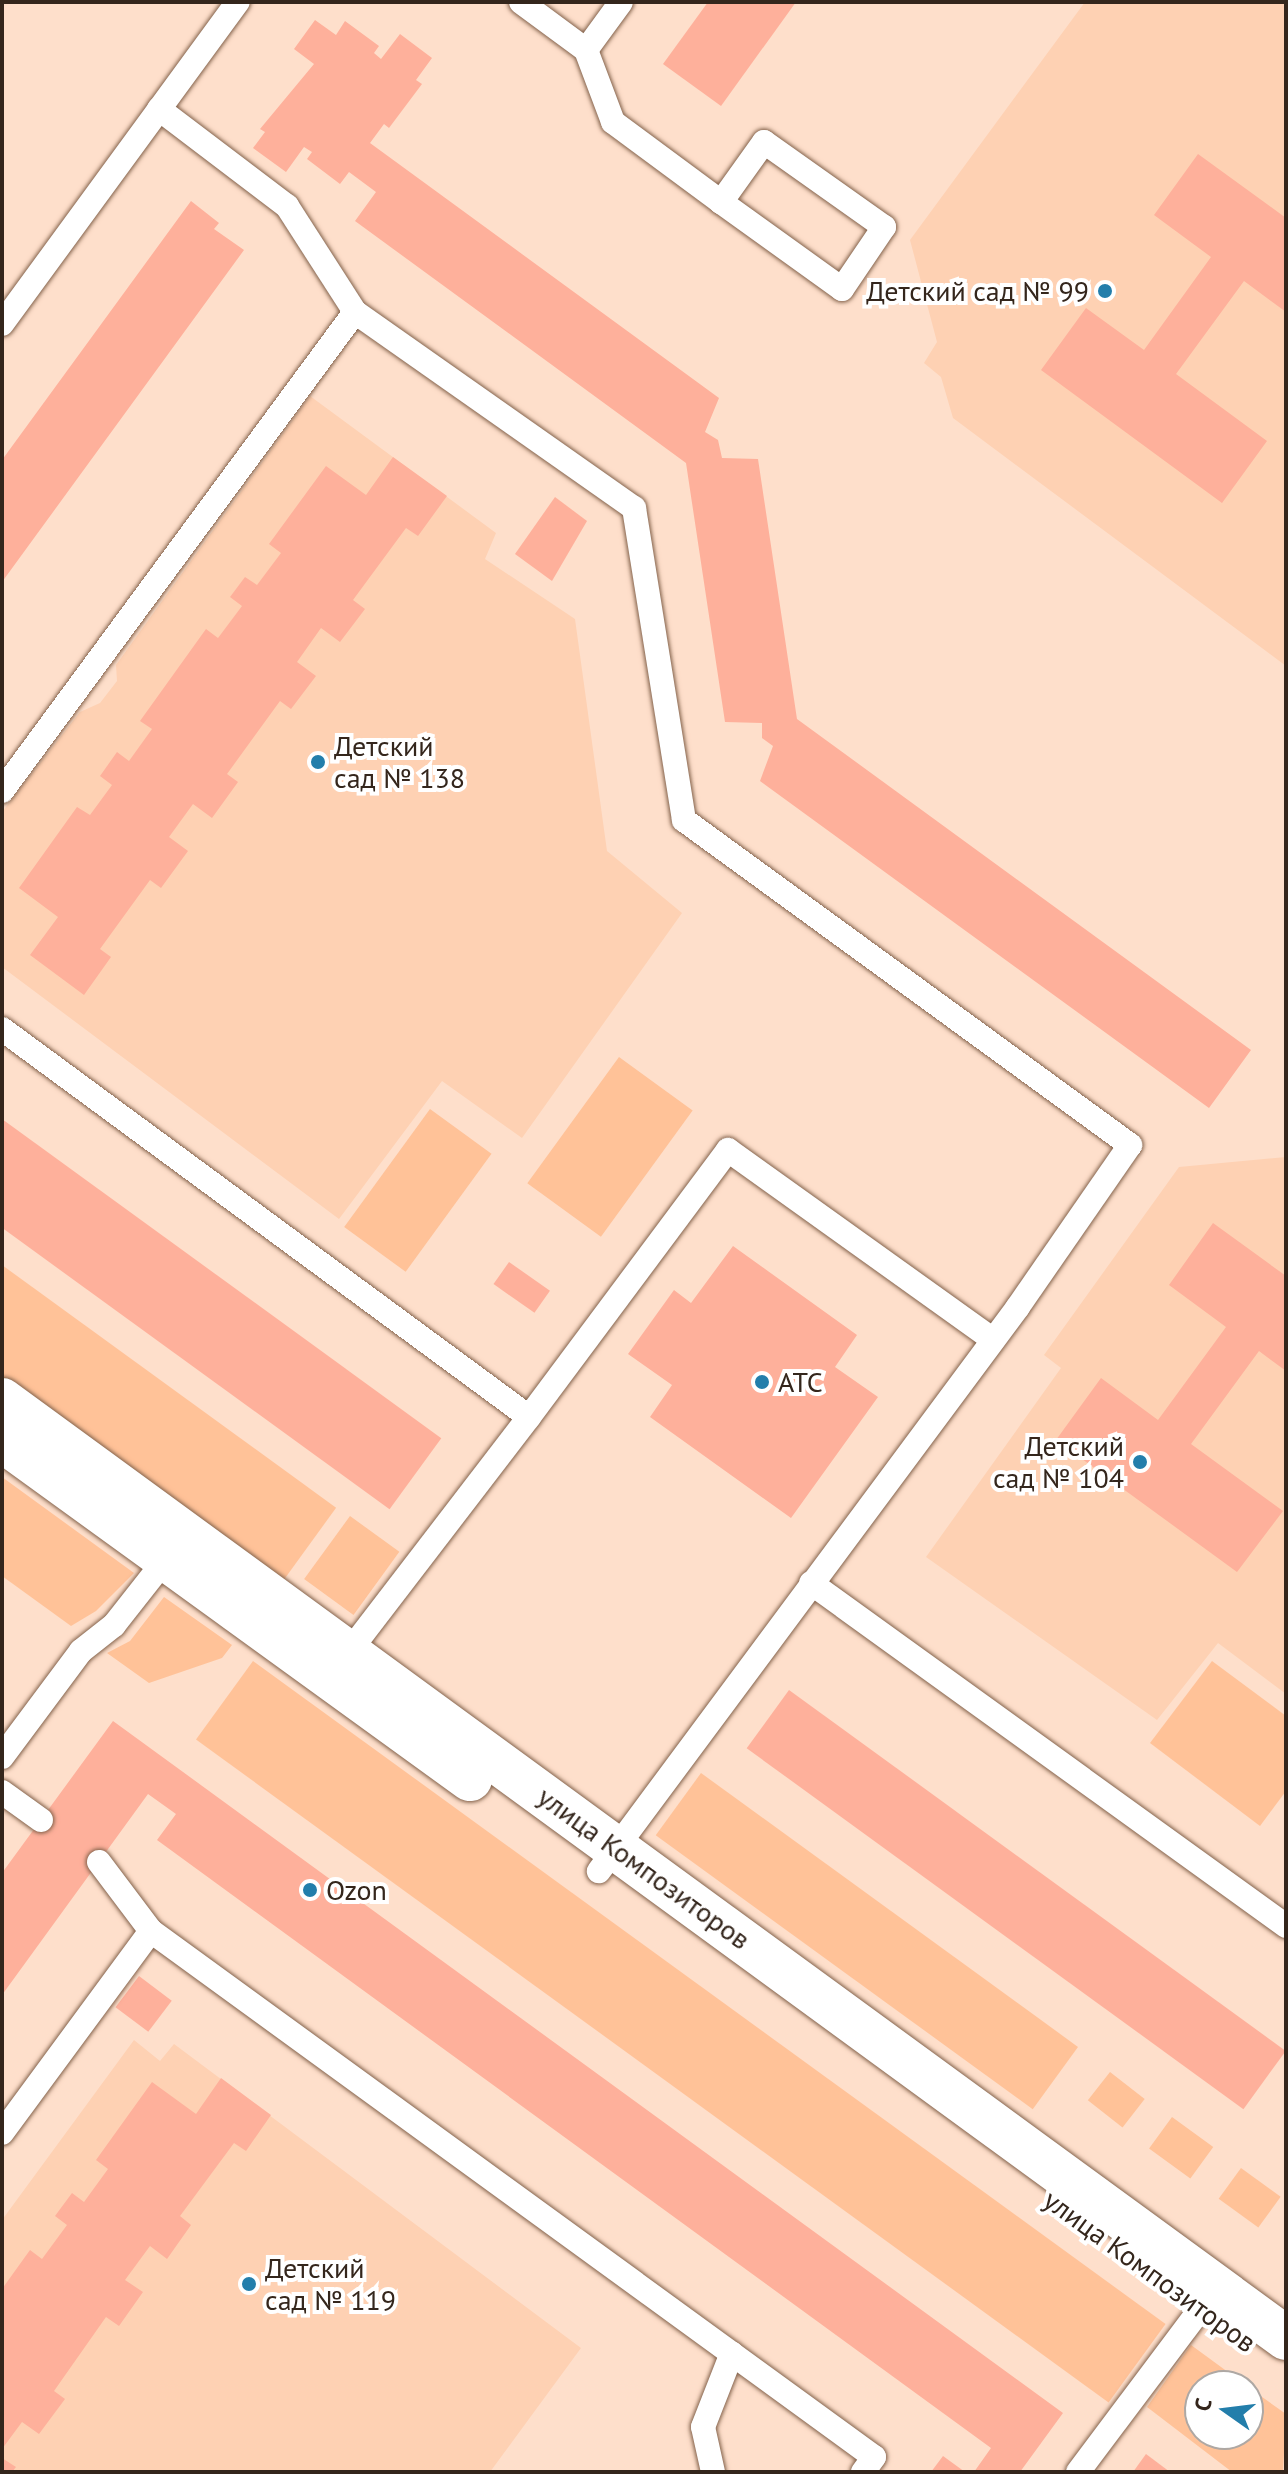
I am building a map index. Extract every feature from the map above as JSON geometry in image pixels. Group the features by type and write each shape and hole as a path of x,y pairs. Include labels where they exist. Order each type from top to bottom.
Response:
{"street":[{"name":"улица Композиторов","path":"2,1400 176,1547 608,1859 1286,2338"},
{"name":"улица Композиторов","path":"2,1440 176,1547"},
{"name":"улица Композиторов","path":"608,1859 1286,2370"}],"lane":[{"path":"521,2 586,50 613,122 721,202 842,289 884,227 764,142 721,202"},
{"path":"586,50 621,2"},
{"path":"2,324 232,4"},
{"path":"159,109 287,206 355,312 634,508 684,820 1130,1145 993,1340 608,1859"},
{"path":"2,791 355,312"},
{"path":"2,1029 529,1417"},
{"path":"340,1666 728,1150 993,1340"},
{"path":"2,1757 81,1651 114,1625 176,1547"},
{"path":"811,1583 1286,1926"},
{"path":"2,1792 41,1820"},
{"path":"99,1862 151,1931 874,2457 863,2472"},
{"path":"2,2133 151,1931"},
{"path":"1078,2472 1201,2308"},
{"path":"713,2472 703,2427 732,2353"}],"shaded area":[{"name":"Детский сад № 99","path":"1085,2 1286,2 1286,666 953,418 941,377 924,363 937,342 910,240"},
{"name":"Детский сад № 138","path":"310,396 496,533 485,559 575,619 607,851 682,913 522,1138 442,1081 339,1219 2,967 2,812 80,712 100,703 117,681 116,665"},
{"path":"619,1057 693,1110 601,1237 527,1183"},
{"path":"430,1109 491,1154 406,1272 344,1227"},
{"name":"Детский сад № 104","path":"1286,1157 1286,1694 1218,1643 1157,1720 926,1557 1061,1368 1044,1355 1179,1167"},
{"path":"2,1265 336,1508 283,1581 2,1377"},
{"path":"2,1477 134,1573 96,1611 71,1626 2,1576"},
{"path":"350,1516 399,1552 354,1615 304,1579"},
{"path":"164,1597 232,1645 222,1658 149,1683 107,1653 130,1641"},
{"path":"253,1661 1166,2324 1109,2402 196,1739"},
{"path":"1212,1661 1286,1716 1286,1791 1260,1826 1150,1743"},
{"path":"701,1773 1078,2047 1033,2109 656,1835"},
{"name":"Детский сад № 119","path":"134,2040 160,2061 174,2044 581,2348 490,2472 2,2472 2,2220"},
{"path":"1110,2072 1145,2099 1123,2127 1088,2100"},
{"path":"1172,2117 1213,2147 1190,2179 1149,2149"},
{"path":"1241,2168 1281,2197 1258,2228 1219,2199"},
{"path":"1191,2345 1225,2370 1184,2370 1184,2435 1147,2407"},
{"path":"1264,2398 1286,2414 1283,2472 1232,2472 1203,2450 1264,2450"}],"building":[{"path":"708,2 796,2 721,106 663,64"},
{"path":"315,20 336,35 345,21 379,46 374,53 381,59 400,34 432,58 416,80 422,84 389,128 384,124 370,143 719,398 705,432 718,440 722,458 758,459 797,719 1251,1050 1209,1108 760,781 773,746 762,738 762,723 725,722 686,463 355,221 376,192 349,172 340,184 307,159 312,152 304,147 286,172 253,148 265,132 260,129 314,64 294,49"},
{"path":"1198,154 1286,218 1286,312 1244,281 1176,374 1267,441 1222,503 1041,370 1086,308 1144,350 1211,257 1154,215"},
{"path":"191,201 219,223 214,229 244,250 2,582 2,460"},
{"path":"393,457 447,496 418,536 406,528 353,600 365,609 340,642 321,628 297,662 316,676 291,709 280,701 227,774 238,782 212,818 193,804 169,837 188,851 161,888 150,880 100,949 111,957 84,995 30,955 58,917 19,888 77,807 90,815 112,785 100,776 117,752 129,761 152,729 140,721 206,629 218,638 242,606 230,597 245,577 257,585 281,553 269,544 326,466 366,495"},
{"path":"555,497 587,521 552,581 515,554"},
{"path":"2,1119 441,1438 390,1509 2,1228"},
{"path":"1213,1223 1286,1276 1286,1371 1259,1351 1191,1444 1283,1511 1237,1572 1056,1440 1101,1378 1158,1420 1226,1327 1169,1285"},
{"name":"АТС","path":"733,1246 857,1335 835,1367 878,1397 791,1518 650,1417 672,1385 628,1354 674,1290 691,1303"},
{"path":"509,1262 550,1291 534,1313 494,1284"},
{"path":"789,1690 1286,2051 1243,2109 747,1748"},
{"path":"113,1721 1063,2413 1020,2472 974,2472 991,2448 157,1840 176,1814 148,1794 2,1995 2,1873"},
{"path":"139,1976 172,2001 148,2032 116,2007"},
{"path":"221,2078 271,2115 246,2151 234,2143 180,2216 191,2225 167,2259 150,2246 125,2280 143,2292 119,2326 106,2317 54,2391 65,2399 39,2434 22,2422 2,2449 2,2289 30,2250 42,2259 67,2225 55,2216 72,2193 84,2202 108,2169 96,2160 152,2082 196,2114"},
{"path":"1146,2454 1170,2472 1133,2472"},
{"path":"943,2456 965,2472 931,2472"},
{"path":"2,2458 16,2467 12,2472 2,2472"}],"place":[{"name":"Детский сад № 99","path":"1105,291"},
{"name":"Детский сад № 138","path":"318,762"},
{"name":"АТС","path":"762,1382"},
{"name":"Детский сад № 104","path":"1140,1462"},
{"name":"Ozon","path":"310,1890"},
{"name":"Детский сад № 119","path":"249,2284"}]}
